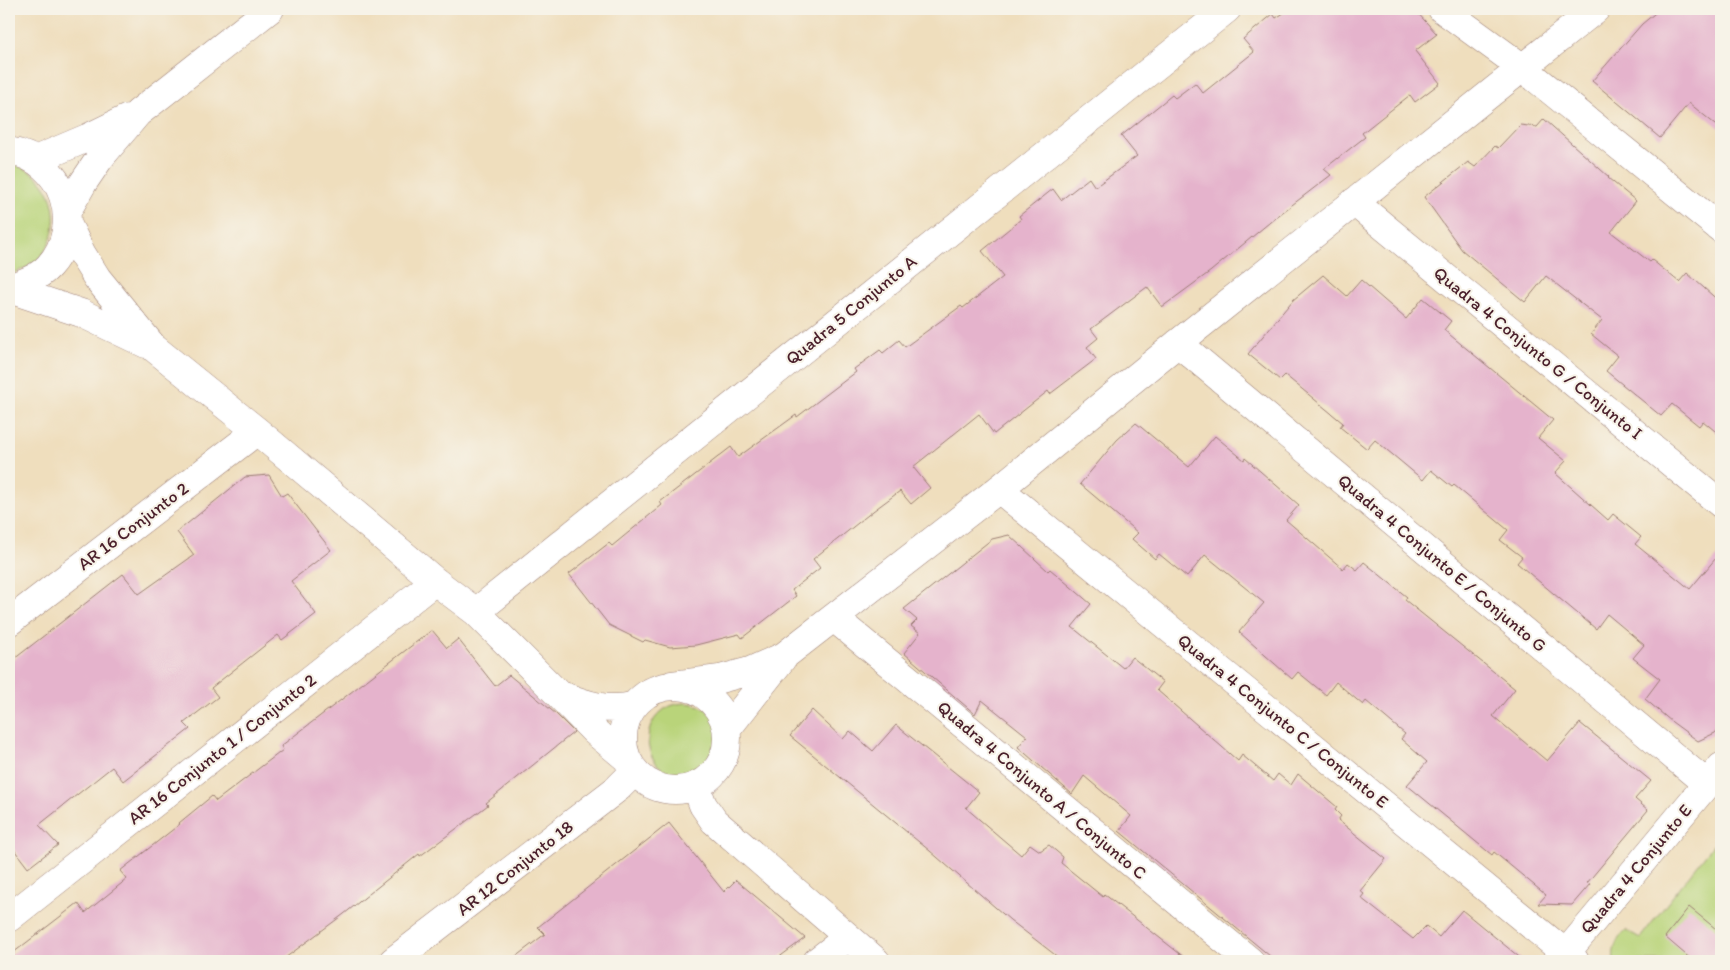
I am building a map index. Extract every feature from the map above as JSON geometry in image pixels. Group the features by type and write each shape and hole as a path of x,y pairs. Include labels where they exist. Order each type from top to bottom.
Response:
{"street":[{"path":"9,289 29,281 48,267 62,247 67,217 83,183 100,158 138,113 270,9"},
{"name":"Quadra 5 Conjunto A","path":"476,612 1227,9"},
{"path":"1442,9 1523,68 1721,229"},
{"path":"630,764 622,739 625,722 633,706 646,694 658,688 720,679 750,671 784,656 999,489 1178,343 1596,9"},
{"path":"35,160 87,138 138,113"},
{"path":"9,151 35,160 47,170 56,182 64,196 67,217 82,254 98,278 154,348 257,431 435,581 476,612 647,783 663,789 680,790 696,786 711,776 721,763 727,747 727,729 722,713 712,700 700,691 672,685"},
{"name":"Quadra 4 Conjunto G / Conjunto I","path":"1354,202 1721,504"},
{"path":"9,289 81,313 154,348"},
{"name":"Quadra 4 Conjunto E / Conjunto G","path":"1178,343 1714,776"},
{"name":"AR 16 Conjunto 2","path":"9,622 257,431"},
{"name":"Quadra 4 Conjunto C / Conjunto E","path":"999,489 1571,957"},
{"name":"AR 16 Conjunto 1 / Conjunto 2","path":"9,918 435,581"},
{"name":"Quadra 4 Conjunto A / Conjunto C","path":"834,618 1250,961"},
{"path":"727,729 784,656"},
{"path":"560,695 607,709 621,709 633,706"},
{"name":"AR 12 Conjunto 18","path":"393,961 618,788 630,764"},
{"name":"Quadra 4 Conjunto E","path":"1571,957 1714,776"},
{"path":"696,786 703,805 714,821 847,938 876,961"},
{"path":"817,961 847,938"}],"green space":[{"path":"9,163 25,169 38,178 46,189 52,201 54,226 51,239 37,261 9,275"},
{"path":"685,703 699,706 711,714 719,726 722,740 719,754 711,766 699,774 685,777 671,774 659,766 651,754 648,740 651,726 659,714 671,706"},
{"path":"1721,835 1721,961 1614,961 1615,947 1623,933 1626,930 1640,938"}],"building":[{"path":"1290,9 1414,9 1437,34 1415,51 1440,83 1415,102 1410,95 1362,133 1365,137 1324,169 1331,175 1211,271 1162,307 1147,287 1091,329 1098,338 1087,347 1096,359 1050,394 1048,391 994,434 979,414 913,467 930,488 911,504 900,491 873,511 813,559 820,568 792,590 796,596 742,638 739,634 696,645 670,647 645,640 643,642 609,625 569,574 609,543 612,546 662,505 660,502 731,447 738,457 796,415 797,417 856,372 854,369 880,350 883,353 899,340 905,347 961,306 963,308 1003,277 982,251 1021,219 1019,216 1053,189 1061,200 1089,178 1095,187 1137,156 1121,136 1172,95 1175,98 1195,83 1203,93 1254,52 1243,39 1273,14 1276,18"},
{"path":"1660,9 1721,9 1721,129 1689,103 1660,138 1592,81 1642,24"},
{"path":"1544,119 1636,201 1611,232 1650,262 1652,260 1679,282 1687,273 1721,303 1721,436 1703,421 1699,426 1672,404 1661,416 1606,371 1618,356 1591,334 1602,320 1546,276 1525,302 1462,250 1424,197 1468,162 1475,167 1495,146 1498,148 1520,125 1537,127"},
{"path":"1323,275 1347,296 1361,280 1406,319 1423,298 1451,321 1444,330 1553,420 1538,438 1566,461 1555,473 1608,520 1613,514 1641,537 1635,544 1690,589 1721,552 1721,726 1715,733 1698,741 1645,699 1660,679 1633,658 1644,645 1607,614 1596,629 1517,563 1522,557 1500,540 1508,530 1454,485 1452,487 1431,470 1423,480 1375,440 1367,449 1340,427 1343,423 1285,375 1280,380 1248,354 1293,300"},
{"path":"1136,423 1189,467 1215,436 1244,460 1245,458 1299,505 1286,520 1343,569 1348,563 1357,570 1364,562 1407,597 1405,600 1515,689 1493,716 1547,761 1580,723 1651,781 1635,799 1648,810 1587,883 1590,884 1572,905 1538,904 1546,895 1494,852 1492,855 1407,785 1427,762 1401,739 1405,734 1366,701 1363,705 1336,682 1326,695 1298,672 1292,679 1239,632 1264,603 1205,555 1187,577 1159,554 1155,559 1132,539 1138,533 1080,484 1117,440"},
{"path":"269,475 282,496 287,493 331,550 291,581 316,614 282,640 278,635 211,688 218,697 184,723 190,729 123,781 112,767 39,825 58,845 28,868 9,843 9,663 123,574 139,594 194,555 177,532 245,477"},
{"path":"1009,535 1048,571 1050,569 1091,604 1072,627 1123,668 1132,657 1163,682 1157,690 1238,761 1242,755 1273,781 1278,774 1291,785 1298,774 1337,807 1335,810 1341,816 1338,820 1386,859 1360,891 1364,894 1361,898 1413,939 1426,926 1439,937 1462,910 1524,961 1276,961 1119,831 1131,816 1084,776 1072,794 1018,747 1027,736 982,700 975,714 904,653 920,633 911,626 917,620 904,609 992,539"},
{"path":"432,630 447,648 458,639 495,686 509,675 556,714 574,732 486,803 488,805 420,856 419,854 281,961 9,961 9,956 78,903 85,913 127,879 120,871 212,796 216,801 283,750 281,746"},
{"path":"812,710 843,739 850,731 873,751 896,725 979,792 966,808 1021,855 1030,844 1040,851 1049,845 1063,857 1061,863 1103,897 1104,894 1189,961 1063,961 1010,920 930,851 790,736"},
{"path":"669,823 724,892 736,880 805,938 774,961 510,961 545,934 538,927"},
{"path":"1689,907 1721,933 1721,961 1693,961 1665,937"}]}
